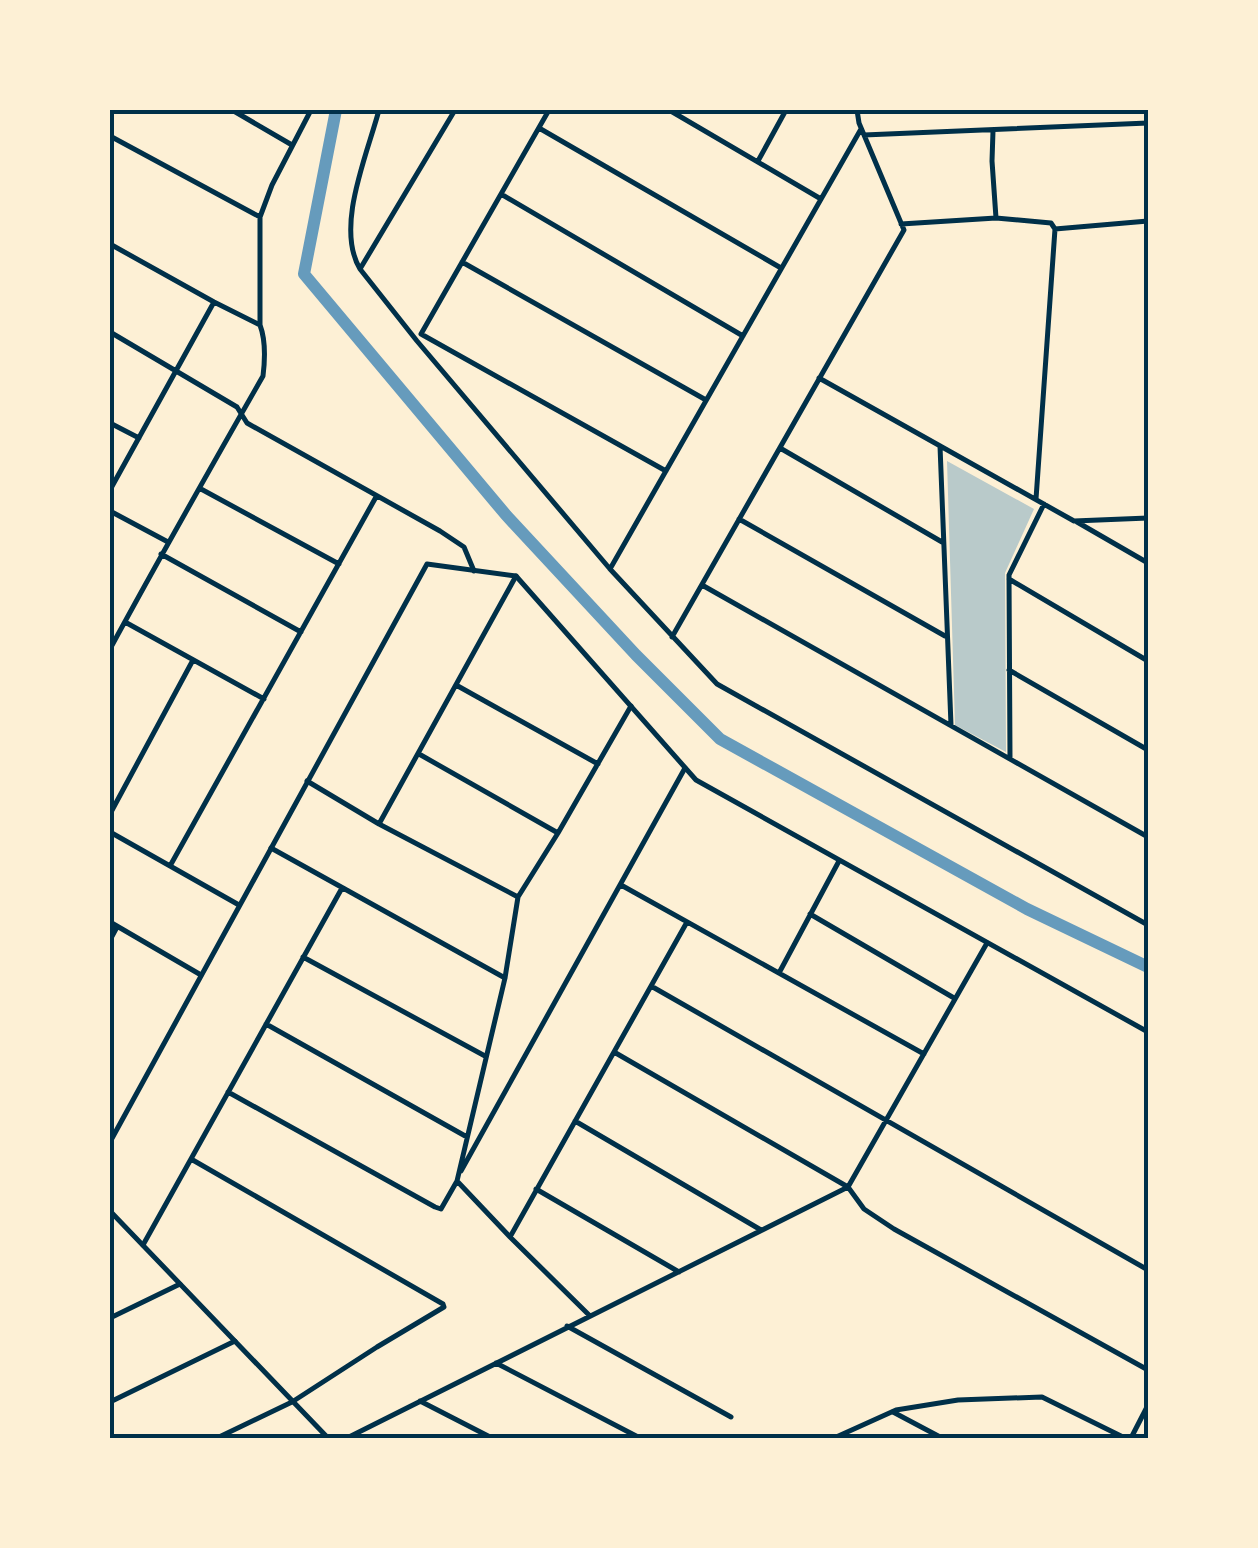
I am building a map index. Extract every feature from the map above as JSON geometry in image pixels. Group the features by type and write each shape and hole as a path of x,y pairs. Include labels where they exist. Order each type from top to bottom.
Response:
{"street":[{"path":"232,110 292,145"},
{"path":"110,649 263,376 260,217 311,110"},
{"path":"379,110 350,215 350,248 360,270 417,342 672,637 717,684 1148,925"},
{"path":"360,270 456,110"},
{"path":"417,342 549,110"},
{"path":"669,110 821,199"},
{"path":"758,162 786,110"},
{"path":"672,637 904,230 862,132 857,110"},
{"path":"862,132 1148,124"},
{"path":"539,128 781,268"},
{"path":"993,130 996,218"},
{"path":"610,569 862,132"},
{"path":"110,136 260,217"},
{"path":"501,194 742,336"},
{"path":"902,224 996,218 1051,223 1054,229 1036,499"},
{"path":"1054,229 1148,222"},
{"path":"110,244 260,325"},
{"path":"462,262 706,400"},
{"path":"110,490 214,302"},
{"path":"110,332 238,406 247,423 440,531 464,547 474,570"},
{"path":"421,334 666,471"},
{"path":"819,378 1148,563"},
{"path":"110,422 138,438"},
{"path":"940,446 950,726"},
{"path":"780,448 943,543"},
{"path":"201,489 340,564"},
{"path":"170,866 376,497"},
{"path":"1010,759 1009,575 1044,504"},
{"path":"110,510 168,542"},
{"path":"1074,520 1148,518"},
{"path":"739,519 946,636"},
{"path":"162,554 301,632"},
{"path":"110,1142 428,564 516,576 696,780 1148,1032"},
{"path":"379,824 516,576"},
{"path":"1009,580 1148,662"},
{"path":"702,585 1148,837"},
{"path":"124,622 264,699"},
{"path":"110,814 194,660"},
{"path":"1009,670 1148,750"},
{"path":"456,685 598,764"},
{"path":"458,1178 505,978 518,897 630,706"},
{"path":"419,754 558,833"},
{"path":"228,1092 441,1209 686,768"},
{"path":"307,782 518,897"},
{"path":"110,832 240,905"},
{"path":"271,848 505,978"},
{"path":"779,973 839,860"},
{"path":"620,884 924,1054"},
{"path":"143,1245 342,888"},
{"path":"810,914 956,998"},
{"path":"110,922 202,975"},
{"path":"510,1237 688,922"},
{"path":"110,940 117,926"},
{"path":"347,1438 848,1187 987,943"},
{"path":"303,957 486,1056"},
{"path":"651,986 1148,1270"},
{"path":"266,1024 467,1137"},
{"path":"614,1052 848,1187 864,1209 894,1229 1148,1370"},
{"path":"574,1122 761,1230"},
{"path":"191,1159 443,1304 442,1310 377,1346 292,1402 217,1438"},
{"path":"458,1178 510,1237 590,1315"},
{"path":"536,1189 678,1272"},
{"path":"110,1212 328,1438"},
{"path":"110,1318 180,1284"},
{"path":"567,1326 730,1417"},
{"path":"110,1402 235,1341"},
{"path":"495,1362 640,1438"},
{"path":"834,1438 893,1412 958,1400 1042,1396 1128,1438 1148,1405"},
{"path":"420,1401 492,1438"},
{"path":"893,1412 942,1438"}],"shaded area":[{"path":"947,461 1034,509 1005,573 1006,752 955,725"}],"waterway":[{"path":"336,110 304,274 506,515 636,655 720,739 1027,909 1148,967"}]}
